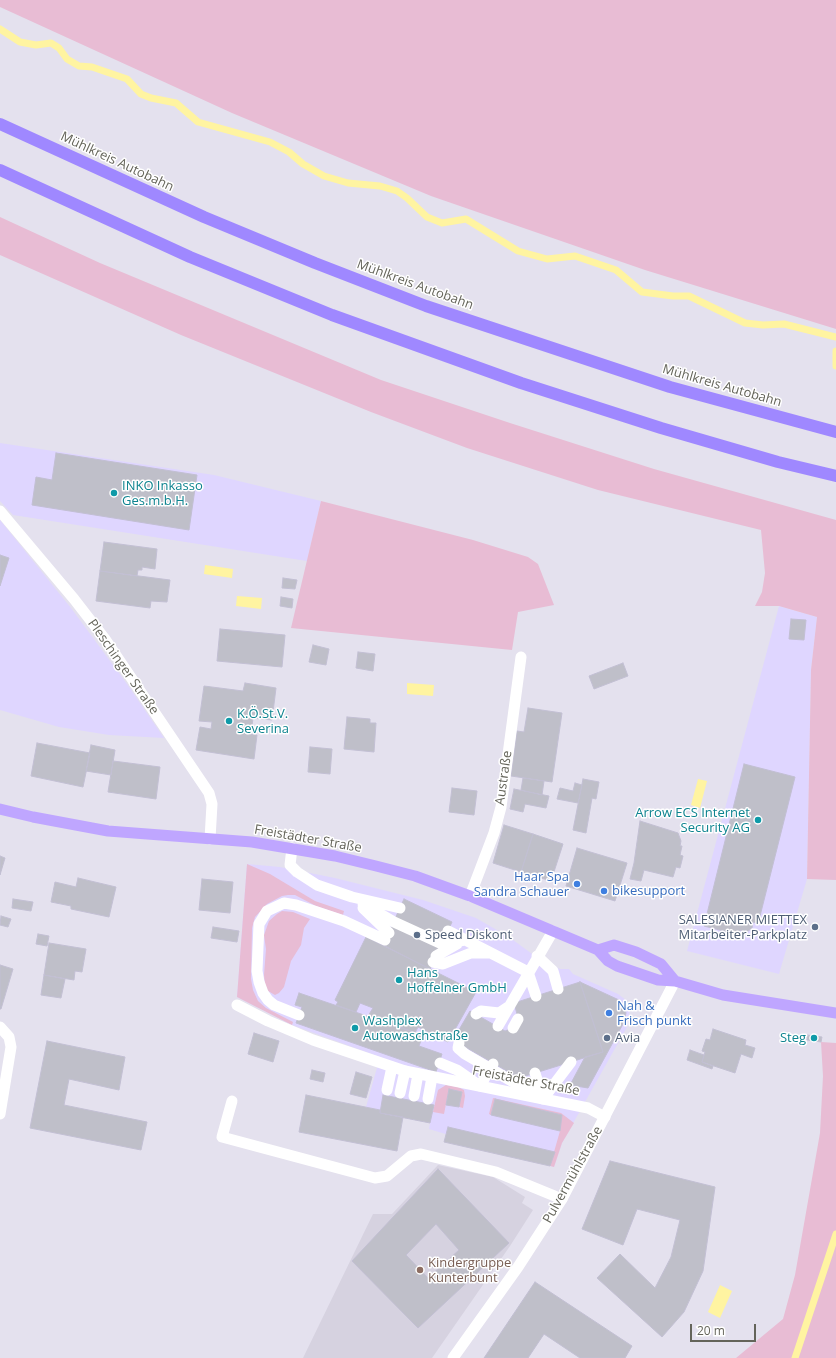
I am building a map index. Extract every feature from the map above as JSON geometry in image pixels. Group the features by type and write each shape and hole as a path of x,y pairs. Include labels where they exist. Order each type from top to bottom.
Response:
{"highway":[{"name":"Mühlkreis Autobahn","path":"0,124 204,217 315,263 426,306 670,387 830,431"},
{"path":"0,170 190,257 332,315 521,383 661,428 820,475 836,484"},
{"path":"820,475 836,476"}],"main road":[{"name":"Freistädter Straße","path":"0,809 108,831 252,842 292,848 335,856 409,874 470,896 553,930 598,950 608,961 616,966 658,980 675,980 723,995 836,1013"},
{"path":"598,950 614,945 636,952 661,964 675,980"}],"street":[{"name":"Pleschinger Straße","path":"0,511 105,639 209,793 212,804 210,839"},
{"name":"Austraße","path":"470,896 494,832 501,807 520,657"},
{"path":"292,848 290,865 297,872 317,885 352,897 400,908"},
{"path":"299,1015 274,1004 268,1000 263,993 257,971 259,924 266,911 284,903 296,905 387,936 352,897"},
{"path":"352,897 394,922 442,944 465,940"},
{"path":"498,1026 553,930"},
{"path":"448,931 528,972 536,996"},
{"path":"465,940 435,959 448,962 478,952 486,952 495,955"},
{"path":"537,956 553,971 558,989"},
{"name":"Pulvermühlstraße","path":"453,1358 518,1266 562,1199 675,980"},
{"path":"476,1014 481,1011 496,1013 502,1012 513,1002"},
{"name":"Freistädter Straße","path":"237,1004 268,1021 313,1040 405,1071 588,1108 605,1117"},
{"path":"0,1027 9,1037 11,1047 0,1114"},
{"path":"459,1043 458,1048 462,1052 480,1059 503,1072 543,1099"},
{"path":"543,1099 571,1062"},
{"path":"440,1063 457,1070 480,1086 492,1066"},
{"path":"543,1099 558,1066"},
{"path":"387,1090 392,1067"},
{"path":"400,1092 405,1071"},
{"path":"535,1073 543,1099"},
{"path":"414,1096 418,1074"},
{"path":"428,1099 432,1077"},
{"path":"232,1101 222,1138 375,1178 387,1176 411,1156 421,1154 496,1172 549,1192 562,1199"}],"shaded area":[{"path":"0,0 836,0 836,329 645,270 431,196 232,113 0,7"},
{"path":"0,217 100,263 381,380 654,469 836,520 836,880 807,879 811,670 817,617 779,606 755,606 762,592 765,573 761,530 598,490 467,448 371,412 181,335 0,255"},
{"path":"0,443 214,475 321,501 307,561 13,515 0,501"},
{"path":"321,501 473,540 528,557 538,564 554,605 518,612 512,650 291,628"},
{"path":"0,520 71,608 127,684 164,738 109,735 59,727 0,710"},
{"path":"205,565 233,569 232,578 204,574"},
{"path":"237,596 262,598 261,609 236,606"},
{"path":"779,606 817,617 811,670 807,879 779,974 687,951"},
{"path":"407,683 434,685 433,696 407,694"},
{"path":"698,779 707,781 700,808 691,805"},
{"path":"247,864 280,867 335,878 423,900 476,918 509,937 539,959 560,969 569,969 573,974 618,994 626,1000 630,1009 627,1027 562,1143 554,1167 429,1129 430,1123 380,1113 380,1110 366,1107 380,1057 292,1025 237,997"},
{"path":"247,864 270,874 315,901 344,911 343,915 316,906 295,895 288,895 282,896 267,904 255,917 252,928 251,979 253,990 258,1001 266,1008 293,1022 292,1025 237,997"},
{"path":"282,911 293,912 310,919 304,928 301,945 291,961 284,987 275,995 268,991 265,986 264,975 266,949 264,935 269,921"},
{"path":"821,1042 836,1043 836,1358 736,1358 783,1319 795,1275 820,1133 823,1076"},
{"path":"446,1085 458,1087 464,1090 465,1096 463,1108 459,1107 462,1092 449,1089 444,1114 433,1112 438,1090"},
{"path":"493,1098 561,1113 574,1123 562,1143 554,1167 550,1166 560,1131 562,1115 495,1099 491,1115 489,1114"},
{"name":"Kindergruppe Kunterbunt","path":"438,1165 493,1177 525,1197 522,1203 533,1210 510,1246 432,1358 303,1358 373,1214 392,1214"},
{"path":"720,1285 732,1291 720,1318 708,1312"}],"building":[{"name":"INKO Inkasso Ges.m.b.H.","path":"56,453 197,475 189,530 32,505 36,477 52,480"},
{"path":"104,542 157,549 155,569 142,567 142,570 138,570 137,576 100,571"},
{"path":"0,555 9,558 0,586"},
{"path":"100,571 170,580 167,602 151,601 150,608 96,601"},
{"path":"283,578 297,580 295,589 282,588"},
{"path":"281,597 293,599 292,608 280,606"},
{"path":"791,619 806,620 804,640 789,639"},
{"path":"220,629 285,635 282,667 217,661"},
{"path":"313,645 329,649 326,665 309,662"},
{"path":"358,652 375,654 373,671 356,668"},
{"path":"623,663 628,676 594,689 589,676"},
{"name":"K.Ö.St.V. Severina","path":"245,683 276,688 272,720 253,718 251,734 257,735 254,759 196,750 200,727 211,729 212,722 199,721 204,686 243,691"},
{"path":"528,708 562,713 552,782 511,776 517,731 524,732"},
{"path":"347,717 370,719 370,723 376,723 374,752 344,749"},
{"path":"37,743 90,753 83,787 31,776"},
{"path":"91,745 115,750 111,775 86,771"},
{"path":"310,747 332,749 330,774 308,772"},
{"path":"113,761 160,767 156,799 108,792"},
{"name":"Arrow ECS Internet Security AG","path":"744,764 795,777 758,924 753,922 752,928 747,932 740,930 739,935 704,926"},
{"path":"523,778 544,781 542,795 521,790"},
{"path":"583,779 599,782 596,799 592,798 586,833 573,830"},
{"path":"575,783 582,785 578,803 557,799 560,788 573,791"},
{"path":"452,788 477,791 474,815 449,812"},
{"path":"514,789 549,796 546,808 525,804 523,812 510,809"},
{"path":"640,821 678,833 681,841 680,846 682,846 680,855 683,856 680,868 676,867 673,877 644,870 641,881 630,879 634,863"},
{"path":"504,825 533,834 521,872 493,863"},
{"path":"533,834 563,844 551,881 521,872"},
{"path":"577,848 627,863 615,901 566,886"},
{"path":"0,856 5,858 0,875"},
{"path":"78,878 116,887 109,917 71,909 71,906 51,902 55,882 76,887"},
{"path":"202,879 233,882 230,913 199,910"},
{"path":"13,899 33,902 31,911 12,908"},
{"name":"Speed Diskont","path":"404,899 452,922 430,969 383,945"},
{"path":"1,916 11,919 8,927 0,925"},
{"path":"213,927 239,931 237,942 211,938"},
{"path":"38,934 49,936 47,946 36,944"},
{"name":"Hans Hoffelner GmbH","path":"366,937 476,992 448,1042 418,1027 415,1033 368,1016 373,1008 360,1003 356,1012 336,1005 338,1002 335,1000"},
{"path":"49,943 86,949 82,972 75,971 74,980 44,975"},
{"path":"0,965 13,969 1,1009 0,1009"},
{"path":"44,975 65,979 61,998 41,995"},
{"name":"Avia","path":"580,982 619,1000 624,1006 626,1013 623,1024 588,1088 570,1085 585,1057 603,1052"},
{"path":"580,982 603,1052 519,1078 453,1040 470,1011 505,1031 520,1025 514,1003"},
{"name":"Washplex Autowaschstraße","path":"299,993 423,1035 419,1046 442,1054 436,1072 296,1023 302,1007 295,1005"},
{"path":"713,1029 746,1040 745,1045 755,1048 752,1058 741,1054 735,1073 702,1062 705,1052 702,1051 706,1039 710,1040"},
{"path":"254,1033 279,1041 273,1062 248,1054"},
{"name":"Steg","path":"807,1035 822,1037 821,1042 807,1040"},
{"path":"47,1041 125,1057 119,1090 69,1079 64,1105 147,1122 141,1150 30,1128"},
{"path":"690,1050 704,1055 702,1062 713,1066 712,1069 687,1060"},
{"path":"312,1070 325,1073 323,1082 310,1079"},
{"path":"356,1072 372,1077 366,1098 350,1094"},
{"path":"449,1089 462,1092 459,1107 446,1105"},
{"path":"306,1095 380,1110 380,1113 403,1117 397,1151 299,1132"},
{"path":"383,1095 434,1105 430,1123 380,1113"},
{"path":"495,1099 562,1115 560,1131 491,1115"},
{"path":"448,1127 555,1152 550,1166 444,1142"},
{"path":"610,1161 715,1187 703,1271 684,1312 662,1337 597,1278 620,1254 655,1288 671,1257 680,1220 637,1209 623,1245 582,1229"},
{"path":"438,1169 509,1243 418,1328 352,1261","holes":["436,1224 459,1250 428,1278 406,1255"]},
{"path":"535,1282 632,1346 625,1358 580,1358 544,1334 528,1358 484,1358"}],"waterway":[{"path":"0,29 20,42 36,45 51,43 59,48 67,59 79,66 92,67 127,79 141,94 151,98 176,103 198,122 270,142 289,152 303,164 324,176 348,183 380,186 397,191 407,198 427,217 442,223 466,219 518,251 547,259 575,256 616,270 642,292 673,296 689,296 745,323 763,325 784,324 836,337"},
{"path":"836,351 836,366"},
{"path":"795,1358 836,1234"}],"place":[{"name":"INKO Inkasso Ges.m.b.H.","path":"114,493"},
{"name":"K.Ö.St.V. Severina","path":"229,721"},
{"name":"Arrow ECS Internet Security AG","path":"758,820"},
{"name":"Haar Spa Sandra Schauer","path":"577,884"},
{"name":"bikesupport","path":"604,891"},
{"name":"SALESIANER MIETTEX Mitarbeiter-Parkplatz","path":"815,927"},
{"name":"Speed Diskont","path":"417,935"},
{"name":"Hans Hoffelner GmbH","path":"399,980"},
{"name":"Nah & Frisch punkt","path":"609,1013"},
{"name":"Washplex Autowaschstraße","path":"355,1028"},
{"name":"Avia","path":"607,1038"},
{"name":"Steg","path":"814,1038"},
{"name":"Kindergruppe Kunterbunt","path":"420,1270"}]}
